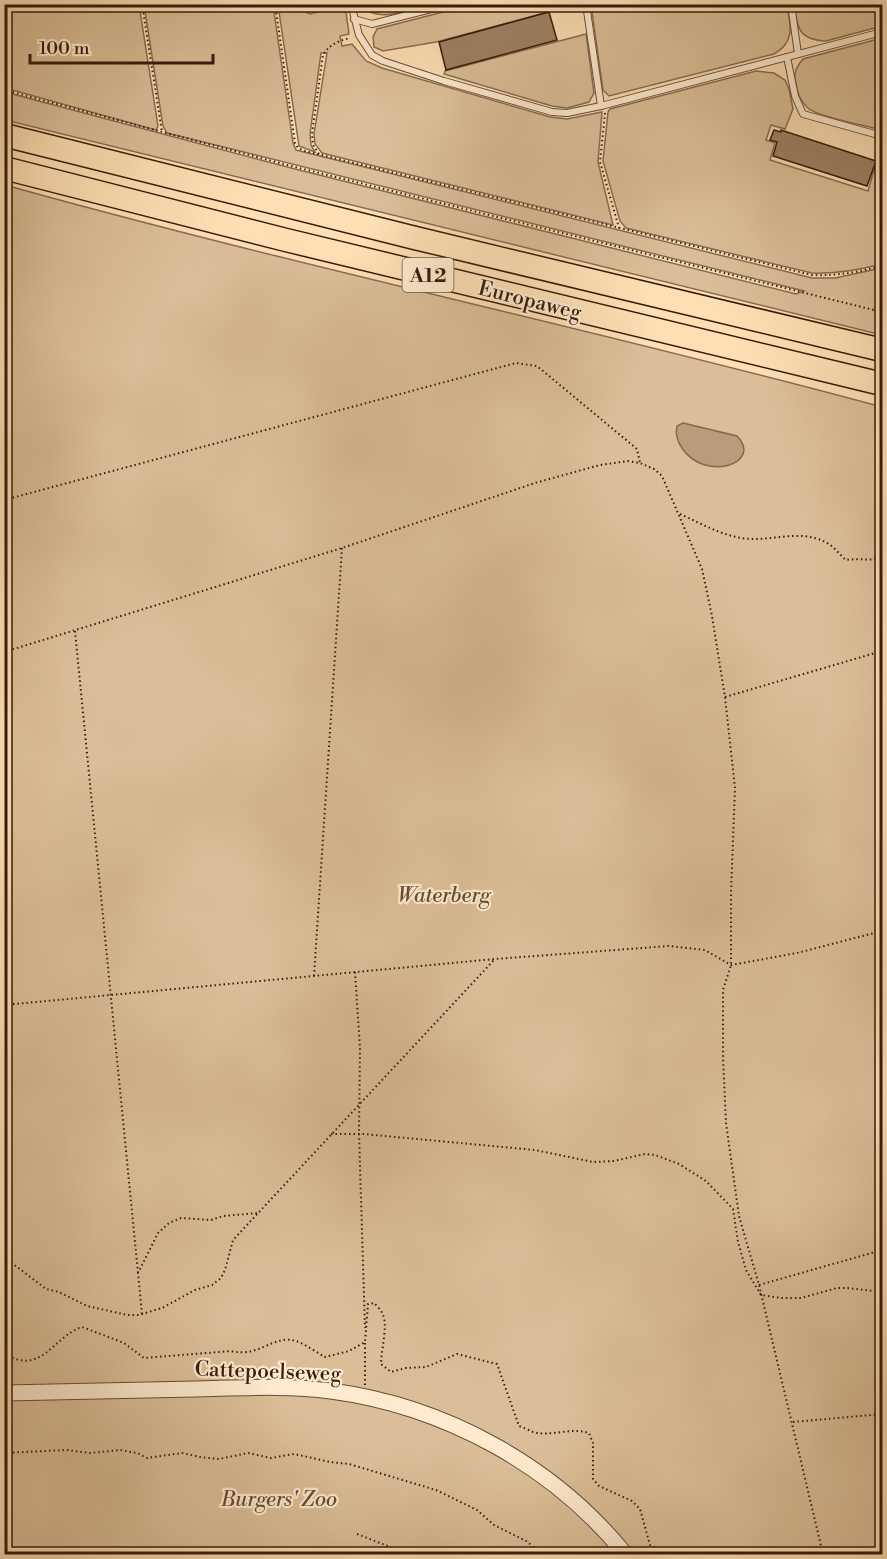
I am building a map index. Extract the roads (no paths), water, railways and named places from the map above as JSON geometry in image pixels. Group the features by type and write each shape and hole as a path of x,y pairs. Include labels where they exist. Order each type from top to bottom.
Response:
{"highway":[{"name":"Europaweg","path":"4,135 415,238 882,350"},
{"name":"Europaweg","path":"4,168 286,240 882,386"}],"street":[{"name":"Cattepoelseweg","path":"4,1393 261,1388 320,1390 365,1397 406,1407 466,1431 510,1455 550,1482 625,1554"}],"lane":[{"path":"303,4 308,7 319,4"},
{"path":"351,4 358,36 372,55 383,61 552,112 567,113 882,32"},
{"path":"354,19 372,24 451,4"},
{"path":"586,4 603,105"},
{"path":"791,4 798,54"},
{"path":"787,57 795,96 803,114 882,136"}],"park label":[{"name":"Waterberg","path":"444,895"},
{"name":"Burgers' Zoo","path":"279,1499"}]}
